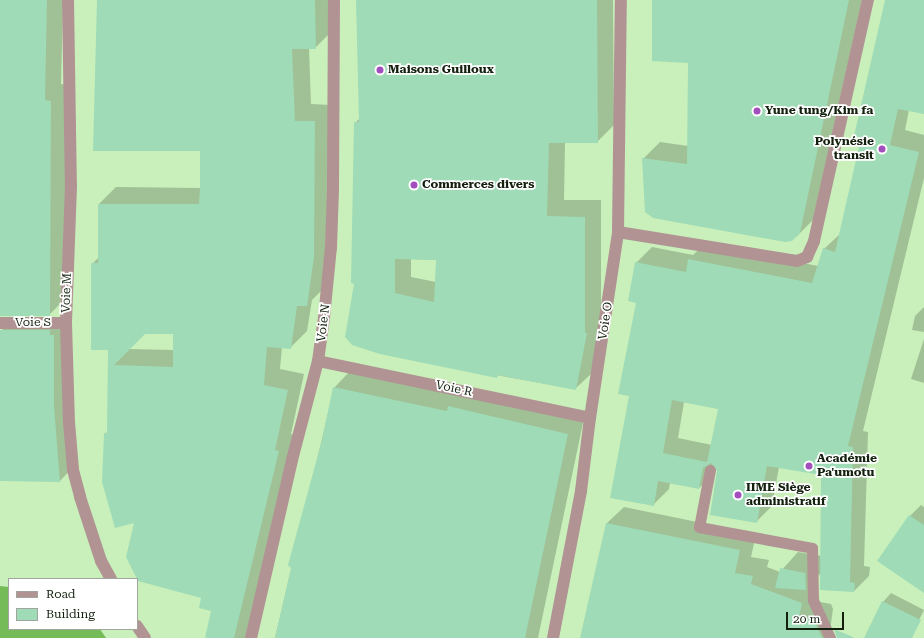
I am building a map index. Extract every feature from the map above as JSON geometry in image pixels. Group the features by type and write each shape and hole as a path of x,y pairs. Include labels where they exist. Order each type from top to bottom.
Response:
{"street":[{"name":"Voie M","path":"68,0 71,186 66,323 74,470 86,519 111,578"},
{"name":"Voie N","path":"251,638 294,453 318,361 331,247 335,83 334,0"},
{"name":"Voie O","path":"553,638 581,491 590,418 618,232 621,0"},
{"path":"618,232 797,261 807,257 814,241 868,0"},
{"name":"Voie S","path":"0,323 66,323"},
{"name":"Voie R","path":"318,361 590,418"},
{"path":"138,628 145,638"}],"lane":[{"path":"710,470 699,527 812,548 813,600 830,638"}],"shaded area":[{"path":"0,586 8,587 8,630 101,630 106,638 0,638"}],"building":[{"path":"0,0 47,0 45,100 51,101 50,316 0,316"},
{"path":"97,0 315,0 316,49 292,49 295,121 315,121 314,257 307,306 297,306 291,349 267,347 264,385 288,390 275,450 279,451 234,638 205,638 211,611 199,608 201,598 138,581 138,578 136,578 126,557 134,523 115,528 102,482 104,433 107,433 108,350 91,350 91,263 98,263 98,204 199,204 200,151 93,151","holes":["145,334 173,334 173,367 114,365"]},
{"path":"356,0 597,0 598,143 549,143 547,216 585,217 585,333 587,333 576,390 498,375 497,378 380,354 352,345 345,337 354,284 351,283 354,122 359,122","holes":["395,259 436,260 434,302 395,293"]},
{"name":"Yune tung/Kim fa","path":"652,0 849,0 800,233 792,241 785,242 653,218 645,212 642,158 687,164 688,63 652,61"},
{"path":"885,0 924,0 924,114 898,109 890,145 919,152 848,446 853,447 850,582 855,583 854,592 820,590 821,475 767,466 757,523 710,515 717,471 711,463 703,468 699,489 658,481 654,506 610,498 629,396 618,394 636,303 628,301 635,262 686,272 688,259 812,283 823,248 835,252 861,138 854,136","holes":["672,400 718,409 707,462 663,453"]},
{"path":"0,330 50,330 50,335 54,335 54,406 60,482 0,481"},
{"path":"333,387 447,411 448,406 568,434 525,638 275,638 291,568 288,565 322,440"},
{"path":"909,515 924,525 924,593 877,561"},
{"path":"606,523 740,550 735,573 753,576 751,584 802,603 799,618 814,620 822,638 580,638"},
{"path":"780,568 805,573 806,590 775,588"},
{"path":"882,601 921,620 912,638 864,638"},
{"path":"834,629 853,637 853,638 837,638"}],"place":[{"name":"Maisons Guilloux","path":"380,70"},
{"name":"Yune tung/Kim fa","path":"757,111"},
{"name":"Polynésie transit","path":"882,149"},
{"name":"Commerces divers","path":"414,185"},
{"name":"Académie Pa'umotu","path":"809,466"},
{"name":"IIME Siège administratif","path":"738,495"}]}
